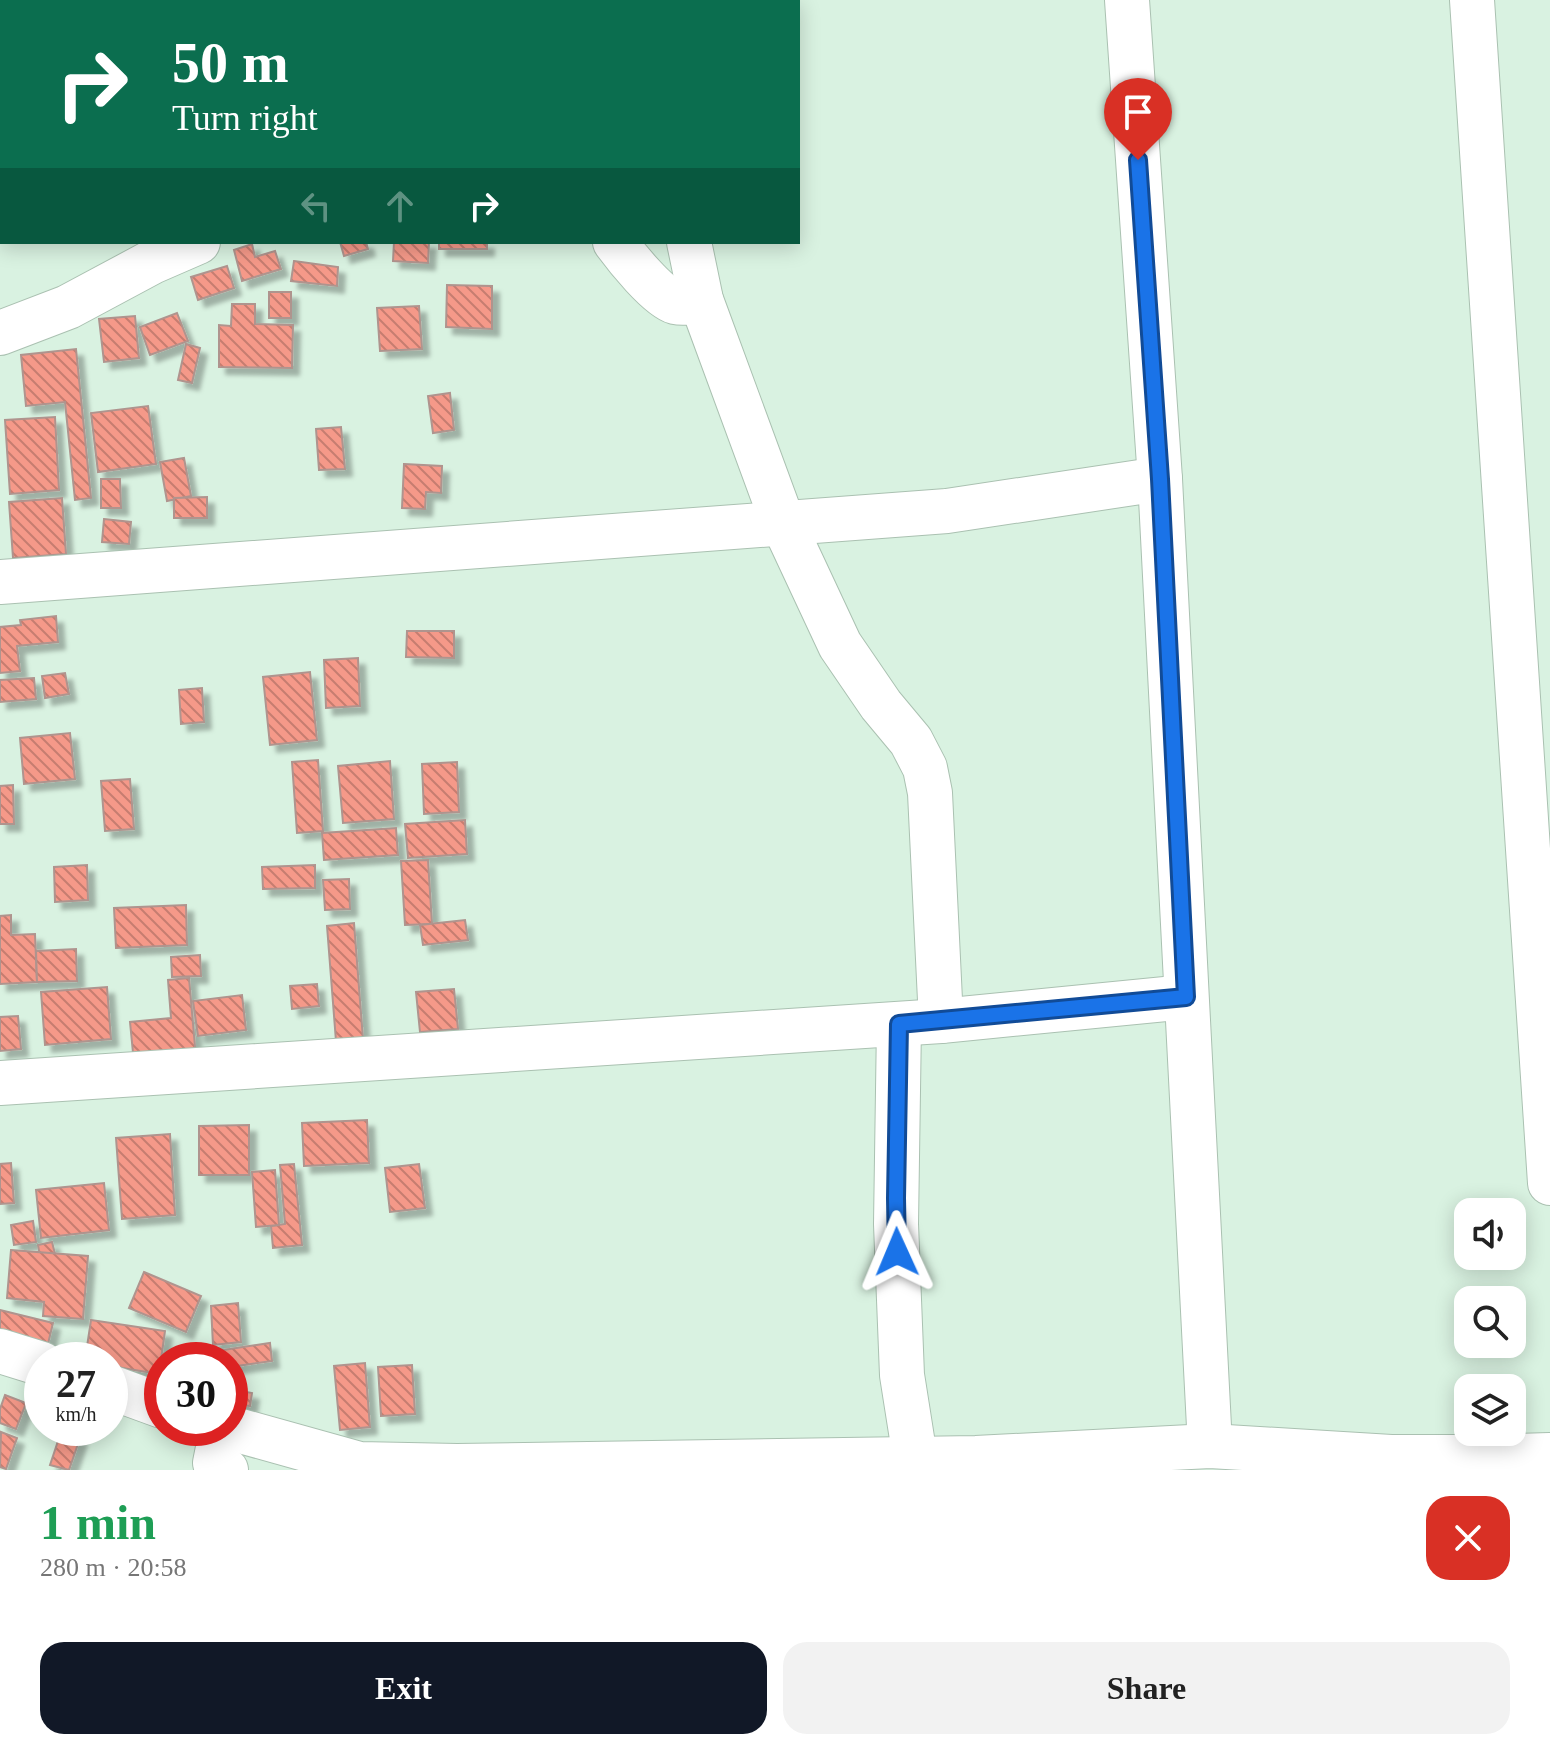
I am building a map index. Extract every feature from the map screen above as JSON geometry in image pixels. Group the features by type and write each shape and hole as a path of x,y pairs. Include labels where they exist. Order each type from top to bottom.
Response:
{"street":[{"path":"1127,0 1160,479 1210,1446"},
{"path":"1472,0 1550,1183"},
{"path":"0,333 68,307 152,262 193,244"},
{"path":"616,244 628,261 662,295 672,301 687,303 701,300"},
{"path":"689,244 701,300 783,523 840,645 881,705 911,741 925,768 930,793 920,1022 896,1179 902,1375 916,1464"},
{"path":"0,582 947,511 1160,479"},
{"path":"0,1083 920,1022 1186,997"},
{"path":"0,1351 24,1358"},
{"path":"220,1452 359,1464 568,1467 916,1464 1210,1446 1389,1464 1550,1455"}],"building":[{"path":"252,244 255,257 275,251 281,269 242,281 234,250"},
{"path":"341,244 367,244 368,249 344,256"},
{"path":"394,244 429,244 428,263 393,261"},
{"path":"439,244 487,244 487,249 439,249"},
{"path":"294,261 338,267 337,286 291,281"},
{"path":"227,266 234,288 198,300 191,277"},
{"path":"447,285 492,286 492,329 446,327"},
{"path":"269,292 291,292 291,318 269,318"},
{"path":"232,304 255,304 255,324 293,325 292,368 219,367 219,325 231,326"},
{"path":"419,306 422,349 380,351 377,308"},
{"path":"177,313 188,341 150,355 140,327"},
{"path":"135,316 139,358 104,362 99,319"},
{"path":"186,344 200,348 192,383 178,380"},
{"path":"76,349 91,498 75,500 65,402 26,406 21,355"},
{"path":"450,393 454,430 433,433 428,396"},
{"path":"148,406 156,464 98,472 91,413"},
{"path":"55,417 59,490 10,494 5,420"},
{"path":"341,427 345,469 319,470 316,429"},
{"path":"184,458 191,496 167,501 160,462"},
{"path":"404,464 442,466 441,493 426,492 425,509 402,508"},
{"path":"101,479 120,479 121,508 101,508"},
{"path":"207,497 207,518 174,518 174,498"},
{"path":"62,498 66,554 13,558 9,502"},
{"path":"104,519 131,522 129,544 102,542"},
{"path":"56,616 58,642 17,646 20,671 0,673 0,627 21,625 20,620"},
{"path":"407,631 454,631 454,658 406,657"},
{"path":"358,658 360,706 326,708 324,660"},
{"path":"310,672 317,740 270,745 263,677"},
{"path":"65,673 69,694 45,698 42,676"},
{"path":"34,678 36,699 0,702 0,680"},
{"path":"202,688 204,722 181,724 179,690"},
{"path":"70,733 75,779 24,784 20,738"},
{"path":"318,760 323,831 297,833 292,762"},
{"path":"390,761 394,819 343,823 338,766"},
{"path":"457,762 459,812 424,814 422,764"},
{"path":"130,779 134,829 105,831 101,781"},
{"path":"13,785 14,824 0,824 0,786"},
{"path":"465,820 467,854 408,858 405,824"},
{"path":"396,828 398,855 324,860 322,833"},
{"path":"428,860 432,924 405,925 401,861"},
{"path":"87,865 88,900 55,902 54,867"},
{"path":"315,865 315,888 263,889 262,867"},
{"path":"349,879 350,909 325,910 323,880"},
{"path":"186,905 187,945 116,948 114,908"},
{"path":"11,915 11,935 35,934 37,982 0,984 0,916"},
{"path":"465,920 468,940 423,945 420,925"},
{"path":"354,923 364,1052 337,1054 327,926"},
{"path":"76,949 77,981 37,982 36,951"},
{"path":"200,955 201,976 172,977 171,957"},
{"path":"189,978 196,1058 134,1063 130,1022 171,1018 168,980"},
{"path":"317,984 319,1006 292,1009 290,986"},
{"path":"107,987 111,1039 45,1045 41,992"},
{"path":"454,989 458,1029 420,1032 416,992"},
{"path":"242,995 246,1030 198,1036 193,1001"},
{"path":"18,1016 21,1049 0,1051 0,1017"},
{"path":"367,1120 369,1163 304,1166 302,1123"},
{"path":"249,1125 249,1175 199,1175 199,1126"},
{"path":"170,1134 175,1215 122,1219 116,1138"},
{"path":"11,1163 14,1203 0,1204 0,1164"},
{"path":"294,1164 302,1245 273,1248 271,1226 285,1224 280,1165"},
{"path":"419,1164 425,1208 390,1212 385,1168"},
{"path":"275,1170 279,1225 256,1227 252,1172"},
{"path":"104,1183 109,1230 41,1238 36,1190"},
{"path":"33,1221 36,1242 14,1245 11,1225"},
{"path":"52,1242 55,1254 40,1257 38,1245"},
{"path":"11,1250 88,1256 83,1319 43,1316 44,1302 7,1298"},
{"path":"144,1272 201,1296 186,1332 129,1308"},
{"path":"238,1303 241,1342 213,1342 211,1306"},
{"path":"0,1310 53,1323 48,1342 24,1342 24,1346 0,1340"},
{"path":"91,1320 165,1331 163,1342 144,1342 144,1372 128,1369 128,1342 88,1342"},
{"path":"270,1343 272,1361 248,1364 248,1346"},
{"path":"365,1363 370,1427 340,1430 334,1366"},
{"path":"412,1365 415,1414 381,1416 378,1367"},
{"path":"248,1392 252,1393 248,1406"},
{"path":"5,1395 24,1402 16,1429 0,1423 0,1409"},
{"path":"1,1432 17,1438 6,1469 0,1467"},
{"path":"56,1446 77,1446 69,1470 50,1465"}],"route":[{"path":"897,1252 899,1024 1186,997 1160,479 1138,160"}]}
